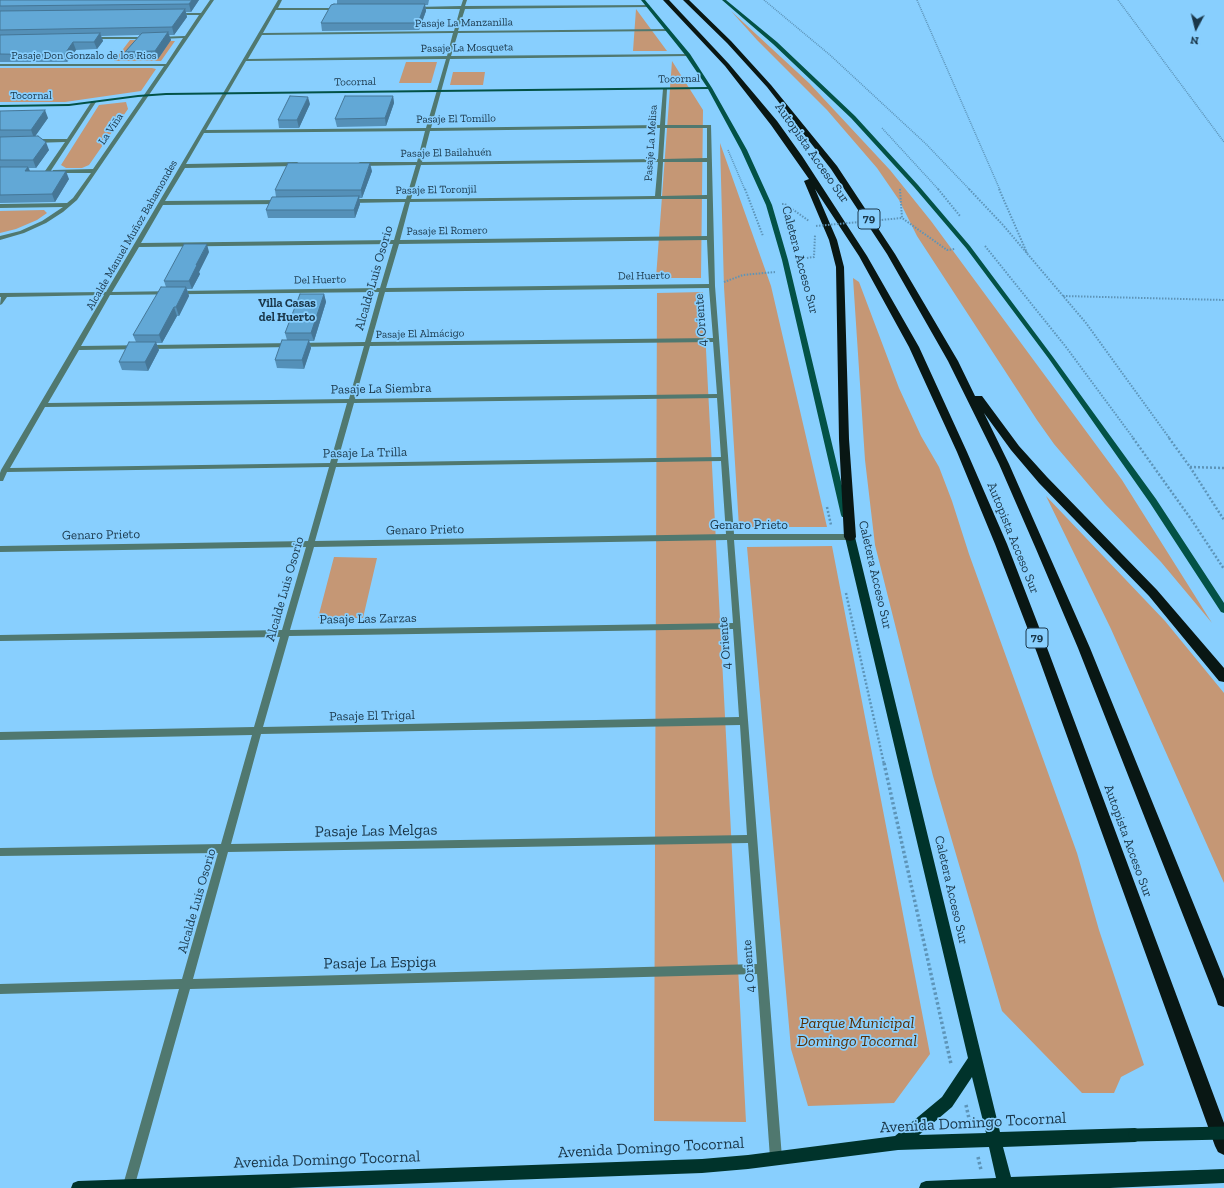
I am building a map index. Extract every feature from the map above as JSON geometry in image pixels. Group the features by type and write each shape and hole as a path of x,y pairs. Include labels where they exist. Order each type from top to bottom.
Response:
{"highway":[{"name":"Autopista Acceso Sur","path":"666,0 727,65 774,123 798,156 838,215 890,302 938,397 1003,551 1043,653 1224,1146"},
{"name":"Autopista Acceso Sur","path":"686,0 749,63 790,111 829,162 891,254 953,361 1004,464 1042,548 1084,648 1224,999"},
{"path":"798,156 828,227 840,267 844,439 850,537"},
{"path":"953,361 992,417 1043,480 1153,593 1224,677"}],"main road":[{"name":"Caletera Acceso Sur","path":"643,0 688,55 733,127 759,181 777,232 788,271 850,537 1006,1186"},
{"path":"724,0 775,43 848,112 916,186 968,247 1051,358 1141,483 1224,610"},
{"name":"Tocornal","path":"0,106 53,106 146,95 710,88"},
{"path":"898,1143 947,1102 975,1060"},
{"name":"Avenida Domingo Tocornal","path":"78,1188 129,1185 702,1166 898,1143 994,1138 1224,1132"},
{"path":"926,1188 984,1185 1006,1186 1224,1176"}],"street":[{"name":"La Viña","path":"0,238 33,227 53,217 77,196 212,0"},
{"name":"Alcalde Manuel Muñoz Bahamondes","path":"0,479 280,0"},
{"path":"412,8 464,4 649,6"},
{"name":"Alcalde Luis Osorio","path":"129,1185 464,4"},
{"path":"275,10 343,9"},
{"path":"169,14 202,14"},
{"name":"Pasaje La Manzanilla","path":"261,34 668,30"},
{"path":"84,38 186,37"},
{"name":"Pasaje La Mosqueta","path":"246,60 688,55"},
{"name":"Pasaje Don Gonzalo de los Rios","path":"0,65 167,65"},
{"name":"Pasaje La Melisa","path":"658,198 665,89"},
{"path":"48,171 94,102"},
{"name":"Pasaje El Tomillo","path":"204,132 709,126"},
{"name":"4 Oriente","path":"709,126 709,197 712,286 776,1158"},
{"path":"30,141 69,140"},
{"name":"Pasaje El Bailahuén","path":"351,164 709,160"},
{"path":"184,166 304,164"},
{"path":"41,172 95,171"},
{"name":"Pasaje El Toronjil","path":"344,201 709,197"},
{"path":"162,203 289,202"},
{"path":"0,206 68,205"},
{"name":"Pasaje El Romero","path":"137,245 710,238"},
{"name":"Del Huerto","path":"3,294 712,286"},
{"path":"0,303 3,294"},
{"name":"Pasaje El Almácigo","path":"77,348 716,340"},
{"name":"Pasaje La Siembra","path":"43,406 720,396"},
{"name":"Pasaje La Trilla","path":"5,470 724,459"},
{"name":"Genaro Prieto","path":"0,549 730,537 850,537"},
{"name":"Pasaje Las Zarzas","path":"0,638 737,626"},
{"name":"Pasaje El Trigal","path":"0,736 744,721"},
{"name":"Pasaje Las Melgas","path":"0,852 752,839"},
{"name":"Pasaje La Espiga","path":"0,989 762,969"}],"path":[{"path":"764,0 830,55 926,144 1003,225 1086,323 1190,467 1224,520"},
{"path":"917,0 1028,256"},
{"path":"1118,0 1224,142"},
{"path":"727,149 764,238"},
{"path":"900,191 902,218"},
{"path":"785,204 810,221"},
{"path":"814,257 816,226 902,218 944,248"},
{"path":"773,267 775,277"},
{"path":"712,286 743,275 788,271"},
{"path":"1062,296 1224,300"},
{"path":"1190,467 1224,468"},
{"path":"827,505 834,537"},
{"path":"846,591 950,1063 964,1097 984,1185"}],"green space":[{"path":"636,9 667,51 633,51"},
{"path":"731,11 809,83 890,170 931,221 1122,480 1212,623 1161,562 1105,504 1054,444 917,236 899,200 877,168 827,110 757,40"},
{"path":"130,40 175,41 161,61 114,61"},
{"path":"672,61 703,110 701,278 656,278"},
{"path":"406,62 437,62 431,83 399,83"},
{"path":"0,68 156,69 141,91 65,102 0,102"},
{"path":"453,72 485,72 483,85 450,85"},
{"path":"126,102 128,109 89,165 82,168 66,168 61,165 99,105"},
{"path":"720,143 771,286 827,527 739,527 724,287"},
{"path":"44,210 47,213 37,220 16,229 0,233 0,211"},
{"path":"853,278 859,282 899,388 921,436 939,467 1077,853 1099,930 1144,1065 1121,1077 1114,1093 1082,1093 1002,1011 933,776 875,545 865,460"},
{"path":"703,292 746,1122 654,1121 657,293"},
{"path":"1046,496 1165,621 1224,693 1224,883 1111,629"},
{"name":"Parque Municipal Domingo Tocornal","path":"832,546 930,1054 894,1103 808,1106 791,1049 747,547"},
{"path":"334,557 377,558 363,618 318,618"}],"building":[{"path":"0,0 192,0 189,4 0,6"},
{"path":"425,4 418,23 321,23 331,5"},
{"path":"185,9 172,27 0,30 0,11"},
{"path":"168,32 155,51 125,52 142,33"},
{"path":"100,33 94,42 73,42 64,55 0,54 0,35"},
{"path":"290,96 308,97 297,120 278,120"},
{"path":"345,96 393,96 385,118 335,119"},
{"path":"45,110 31,130 0,130 0,111"},
{"path":"38,136 46,142 33,160 0,160 0,137"},
{"path":"288,163 370,163 361,190 275,190"},
{"path":"0,167 28,167 25,171 66,171 52,194 0,195"},
{"path":"359,196 354,210 266,210 272,197"},
{"path":"184,244 207,244 189,281 164,281"},
{"path":"161,287 186,287 159,335 133,335"},
{"path":"300,294 324,294 311,333 285,333"},
{"path":"282,340 309,340 302,360 275,360"},
{"path":"129,342 156,342 145,362 119,362"}],"district":[{"name":"Villa Casas del Huerto","path":"287,311"}]}
